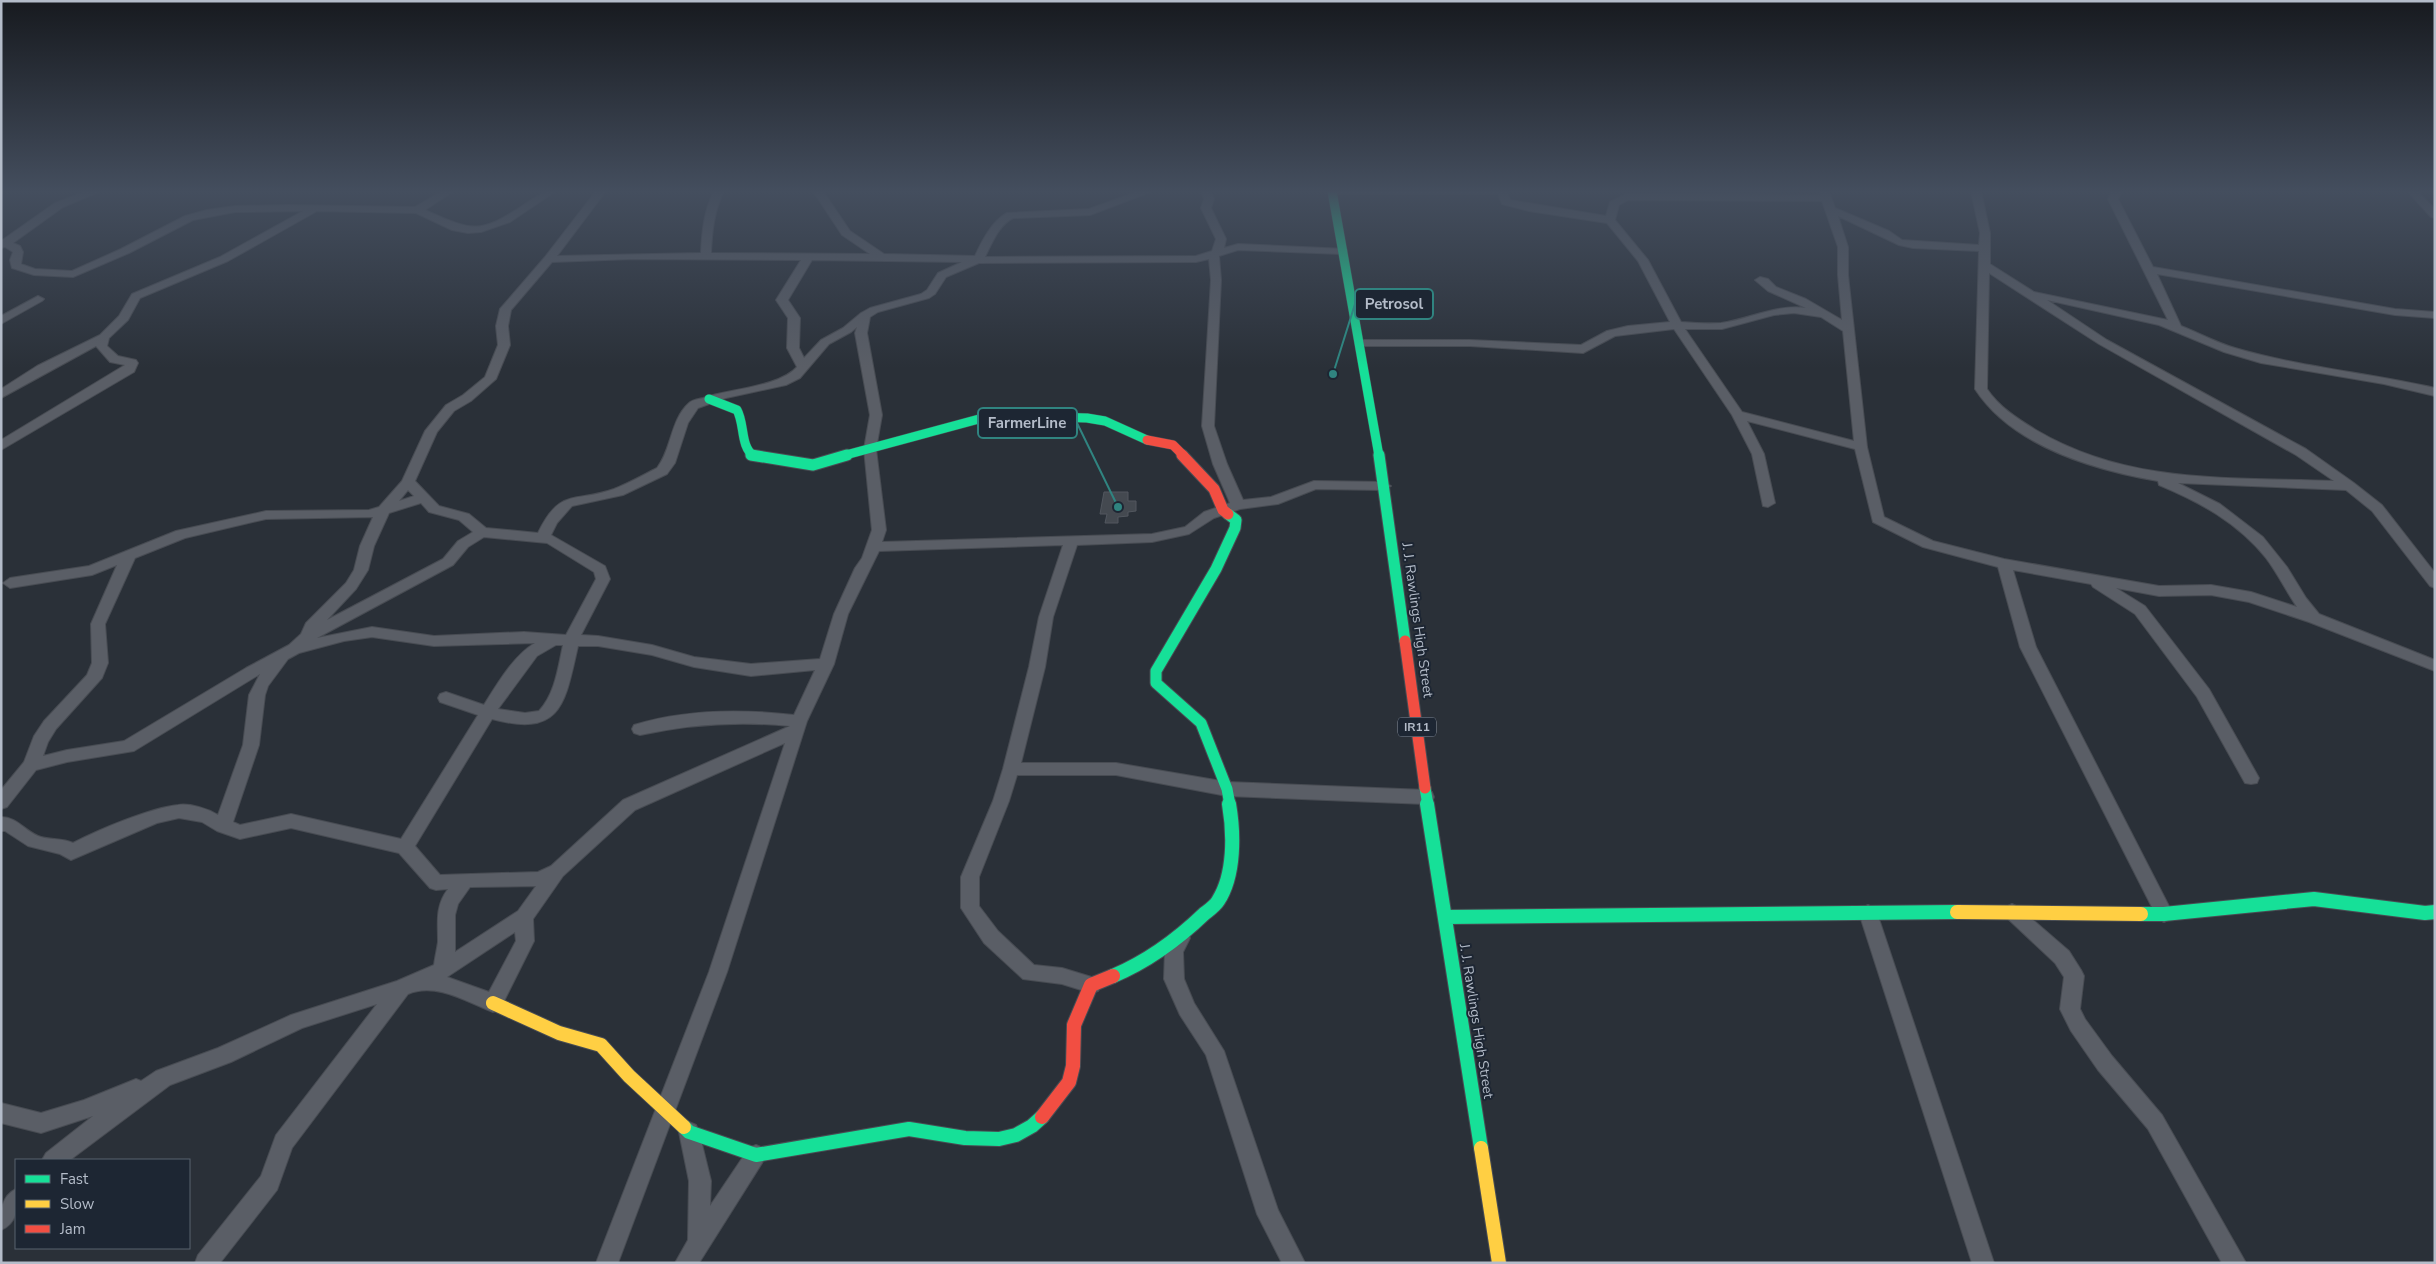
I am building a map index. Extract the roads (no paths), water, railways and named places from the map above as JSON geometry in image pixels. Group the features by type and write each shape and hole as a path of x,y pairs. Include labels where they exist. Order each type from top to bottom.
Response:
{"street":[{"path":"17,250 16,266 34,272 67,275 80,272 127,250"},
{"path":"1,394 41,369 104,338 124,318 136,296 224,259 240,250"},
{"path":"308,636 311,627 351,586 361,570 368,546 384,508 408,482 431,431 442,416 490,379 504,345 502,326 506,309 555,250"},
{"path":"706,250 706,256"},
{"path":"870,250 880,257"},
{"path":"544,538 551,521 568,503 618,492 662,471 668,463 682,423 694,405 709,398 782,382 796,376 825,342 846,330 865,315 892,304 925,296 945,273 978,259 983,250"},
{"path":"1217,250 1208,426 1220,464 1238,506"},
{"path":"549,259 809,256 1046,261 1179,260 1196,259 1229,250"},
{"path":"1319,250 1342,251"},
{"path":"1635,250 1643,260 1677,325 1738,415 1758,454 1768,502"},
{"path":"1843,250 1843,275 1861,447 1878,519 1928,544 2004,564 2159,591 2212,590 2251,597 2314,618 2435,666"},
{"path":"1984,250 1981,389 1991,404 2020,426 2054,446 2089,460 2152,477 2231,516 2246,527 2282,570 2308,613 2314,618"},
{"path":"2140,250 2170,310 2176,327"},
{"name":"J. J. Rawlings High Street","path":"1342,251 1360,343 1384,486 1426,797 1499,1263"},
{"path":"804,366 793,348 794,318 782,300 809,256"},
{"path":"1983,264 2024,292 2151,370 2300,452 2349,486 2377,508 2435,583"},
{"path":"2150,270 2395,312 2435,315"},
{"path":"1760,280 1764,281 1772,289 1802,301 1850,330"},
{"path":"2024,292 2176,327 2228,350 2261,359 2384,380 2435,392"},
{"path":"1,321 38,299"},
{"path":"1794,310 1802,301"},
{"path":"1360,343 1470,343 1583,349 1611,333 1677,325 1722,326 1773,312 1794,310 1823,314"},
{"path":"607,1263 718,972 798,726 826,664 841,614 862,568 869,559 879,530 870,449 876,415 861,333 865,315"},
{"path":"1,446 130,369 132,363 114,359 101,347 104,338"},
{"path":"729,403 739,392"},
{"path":"709,398 729,403 735,407 743,419 746,450 752,456 808,465 979,419 1051,416 1105,420 1142,438 1173,445 1214,489 1223,510 1236,520 1235,528 1216,569 1156,671 1156,683 1201,723 1227,790 1232,821 1231,865 1218,901 1185,933 1126,970 1091,985 1062,976 1030,973 991,937 970,908 970,877 1001,801 1011,769 1037,667 1046,617 1072,539"},
{"path":"1738,415 1861,447"},
{"path":"2152,477 2349,486"},
{"path":"408,482 434,510 464,518 482,532 544,538 557,543 562,548 600,569 603,580 572,639 562,682 551,707 544,715 532,720 476,711 446,698"},
{"path":"873,546 1152,538 1189,530 1210,515 1223,510 1274,501 1314,485 1384,486"},
{"path":"10,583 80,573 181,534 266,515 359,515 422,498"},
{"path":"31,765 67,756 128,746 289,651 308,636 448,562 463,544 482,532"},
{"path":"1,802 31,765 40,740 50,725 94,678 100,663 98,624 129,555"},
{"path":"2004,564 2028,647 2164,914"},
{"path":"2091,579 2140,610 2203,693 2251,778"},
{"path":"223,826 252,746 257,695 261,684 289,651 344,636 372,632 434,641 524,637 554,640 572,639 607,642 652,650 694,662 751,670 826,664"},
{"path":"405,847 501,691 532,652 554,640"},
{"path":"640,729 682,719 749,715 798,726"},
{"path":"1,1113 41,1122 84,1110 224,1056 298,1021 410,984 442,970 524,917 557,871 629,805 798,726"},
{"path":"1011,769 1116,769 1227,790 1426,797"},
{"path":"1,824 9,824 25,838 41,845 65,847 71,853 87,844 154,816 179,811 206,816 223,826 240,832 291,821 405,847 436,883 465,880 540,879 557,871"},
{"path":"442,970 447,944 446,915 449,902 465,880"},
{"path":"1446,917 2012,912 2164,914 2314,899 2431,917"},
{"path":"2012,912 2062,957 2074,976 2070,1009 2078,1025 2106,1063 2155,1122 2235,1263"},
{"path":"1868,913 1983,1263"},
{"path":"493,1003 525,942 524,917"},
{"path":"1185,933 1174,951 1174,979 1187,1009 1214,1051 1237,1115 1268,1214 1294,1263"},
{"path":"206,1263 269,1182 283,1142 410,984 440,982 465,989 559,1033 601,1045 629,1076 689,1132 756,1155 910,1129 933,1131 962,1138 999,1140 1035,1126 1061,1097 1071,1077 1073,1030 1091,985"},
{"path":"54,1159 124,1105 163,1078"},
{"path":"689,1132 700,1181 699,1240"},
{"path":"686,1263 699,1240 756,1155"},
{"path":"1,1219 15,1201"}],"place":[{"name":"Petrosol","path":"1333,374"},
{"name":"FarmerLine","path":"1118,507"}]}
